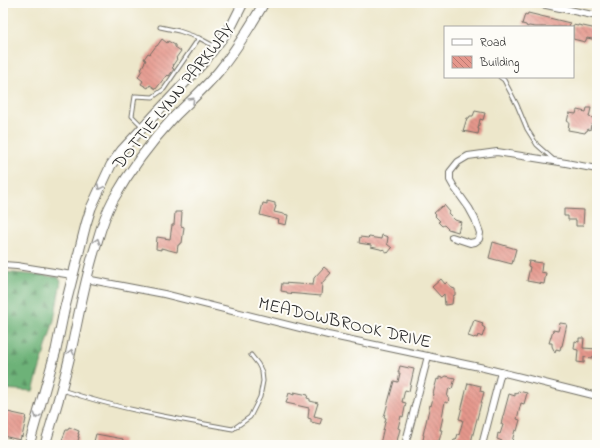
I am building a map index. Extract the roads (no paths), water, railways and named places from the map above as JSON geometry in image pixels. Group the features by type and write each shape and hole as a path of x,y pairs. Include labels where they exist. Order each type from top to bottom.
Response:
{"main road":[{"name":"DOTTIE LYNN PARKWAY","path":"29,445 56,350 72,275 86,224 101,185 111,165 122,150 205,61 216,47 232,25 244,3"},
{"name":"DOTTIE LYNN PARKWAY","path":"45,445 71,353 86,279 101,228 113,201 138,161 155,138 201,91 237,48 264,3"},
{"path":"86,224 86,235 79,266 86,279"},
{"path":"46,387 61,390"}],"street":[{"path":"537,3 562,6 597,16"},
{"path":"452,237 470,243 479,239 480,233 475,219 450,180 450,172 458,162 468,156 497,152 597,169"},
{"path":"3,266 17,266 72,275"},
{"name":"MEADOWBROOK DRIVE","path":"86,279 164,294 328,335 501,372 597,396"},
{"path":"406,445 428,356"},
{"path":"482,445 501,372"}],"lane":[{"path":"160,27 179,31 199,38 216,47"},
{"path":"143,128 132,116 135,96 153,97 164,89 199,38"},
{"path":"501,78 504,80 527,129 537,145 555,161"},
{"path":"61,390 87,398 166,417 233,429 250,417 260,397 262,372 258,364 250,355"}]}
